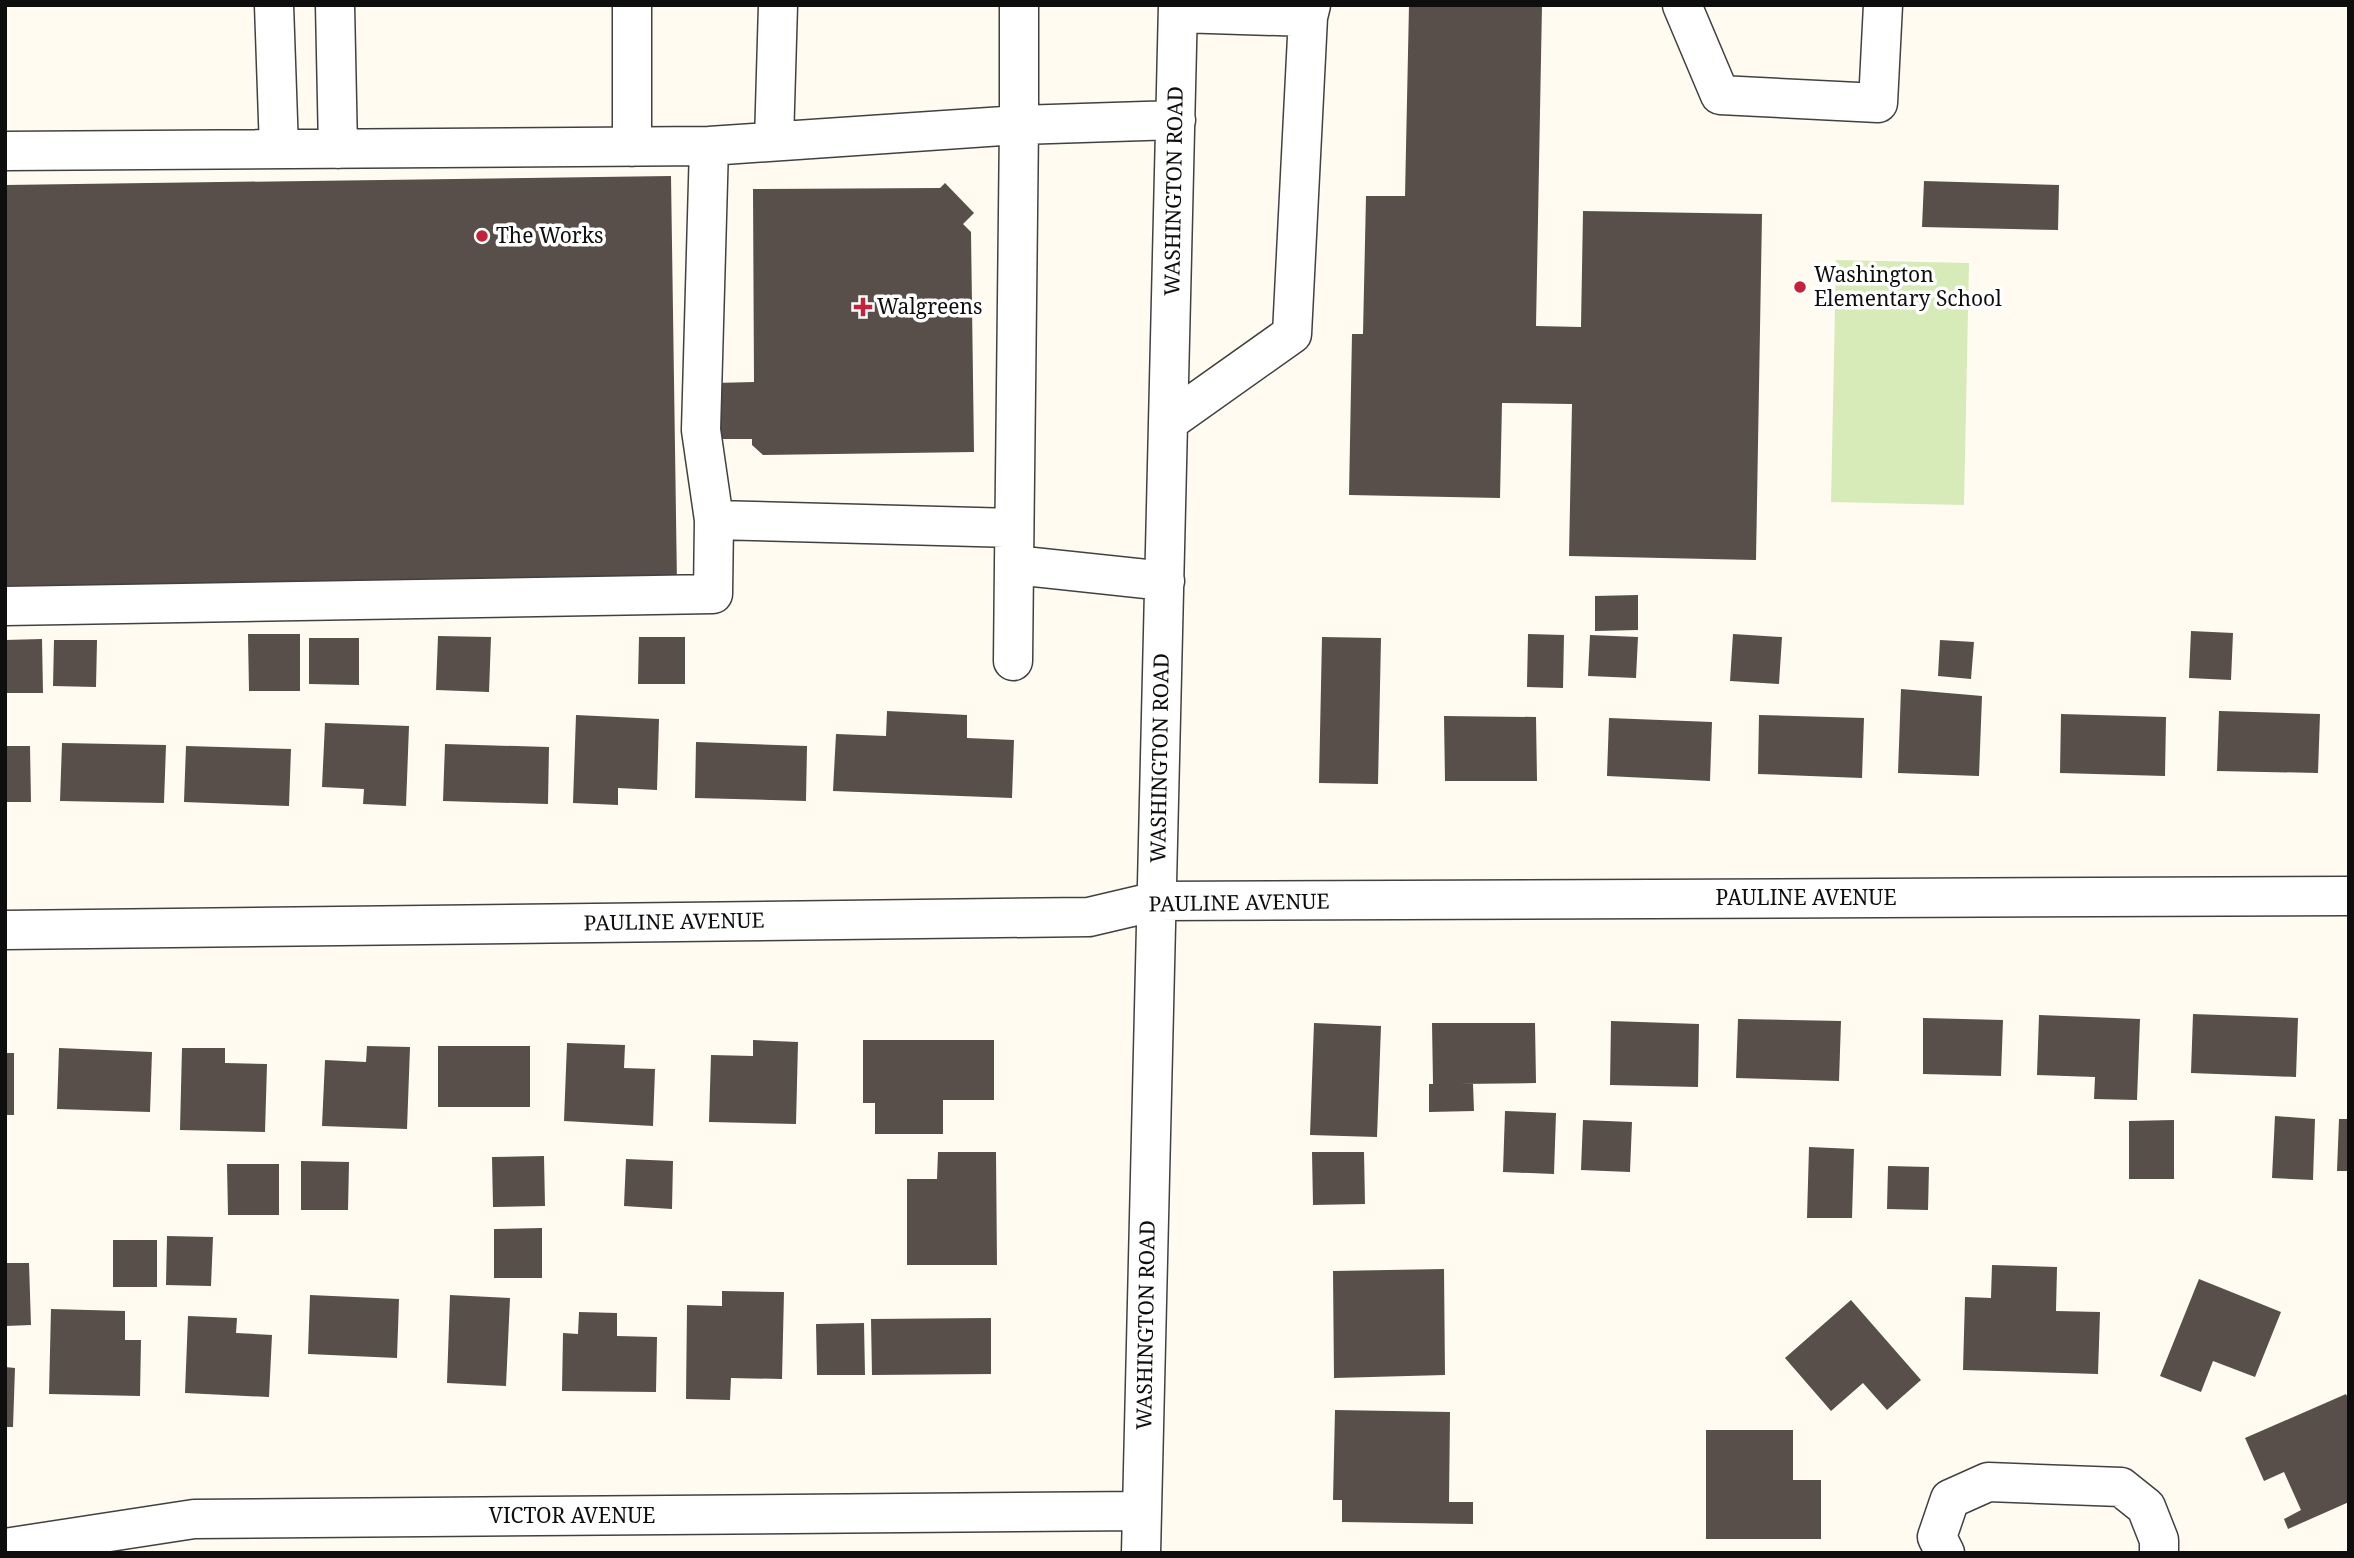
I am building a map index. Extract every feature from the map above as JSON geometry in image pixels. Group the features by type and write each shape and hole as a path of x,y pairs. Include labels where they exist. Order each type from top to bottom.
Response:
{"street":[{"path":"274,5 279,149"},
{"path":"335,5 338,149"},
{"path":"632,5 632,147"},
{"path":"774,141 778,5"},
{"path":"1013,661 1019,5"},
{"path":"1682,5 1720,95 1878,103 1883,5"},
{"path":"1168,422 1292,334 1309,11 1178,9"},
{"name":"WASHINGTON ROAD","path":"1141,1553 1178,9"},
{"path":"5,151 709,146 1019,125 1176,120"},
{"path":"5,606 713,594 714,520 701,430 709,146"},
{"path":"714,520 1014,528"},
{"path":"1014,565 1164,581"},
{"name":"PAULINE AVENUE","path":"5,930 1090,917 1157,901 2349,896"},
{"path":"1945,1553 1937,1537 1951,1499 1988,1482 2121,1487 2146,1507 2159,1540 2159,1553"},
{"name":"VICTOR AVENUE","path":"5,1548 194,1519 1142,1511"}],"green space":[{"path":"1836,260 1969,263 1964,505 1831,502"}],"building":[{"path":"1409,5 1542,5 1536,326 1581,327 1583,211 1762,214 1756,560 1569,556 1572,404 1502,403 1500,498 1349,495 1352,334 1363,334 1366,196 1405,196"},
{"path":"671,176 677,584 5,593 5,185"},
{"path":"1924,181 2059,185 2058,230 1922,227"},
{"name":"Walgreens","path":"945,183 974,213 963,224 971,232 974,452 763,455 752,445 752,439 715,439 714,383 754,382 753,189 940,188"},
{"path":"1638,595 1638,630 1595,631 1595,596"},
{"path":"2191,631 2233,633 2231,680 2189,678"},
{"path":"248,634 300,634 300,691 249,691"},
{"path":"1528,634 1564,635 1563,688 1527,687"},
{"path":"1733,634 1782,637 1779,684 1730,681"},
{"path":"1590,635 1638,637 1636,678 1588,676"},
{"path":"438,636 491,637 489,692 436,690"},
{"path":"639,637 685,637 685,684 638,684"},
{"path":"1322,637 1381,638 1378,784 1319,783"},
{"path":"309,638 359,638 359,685 309,684"},
{"path":"42,639 43,693 5,693 5,640"},
{"path":"54,640 97,640 96,687 53,686"},
{"path":"1940,640 1974,642 1971,679 1938,676"},
{"path":"1901,689 1982,696 1979,776 1898,773"},
{"path":"887,711 967,715 967,738 1014,740 1012,798 833,791 836,734 886,736"},
{"path":"2219,711 2320,714 2318,773 2217,771"},
{"path":"2061,714 2166,717 2165,776 2060,773"},
{"path":"576,715 659,719 657,790 618,788 618,805 573,803"},
{"path":"1759,715 1864,718 1862,778 1758,774"},
{"path":"1444,716 1536,717 1537,781 1445,781"},
{"path":"1609,718 1712,722 1710,781 1607,776"},
{"path":"325,723 409,726 406,806 363,804 364,789 322,787"},
{"path":"696,742 807,746 806,801 695,798"},
{"path":"62,743 166,745 164,803 60,801"},
{"path":"445,744 549,747 548,804 443,801"},
{"path":"5,746 30,746 31,802 5,802"},
{"path":"186,746 291,749 289,806 184,802"},
{"path":"2193,1014 2298,1018 2296,1077 2191,1073"},
{"path":"2039,1015 2140,1019 2137,1100 2094,1099 2095,1077 2037,1075"},
{"path":"1923,1018 2003,1020 2001,1076 1923,1074"},
{"path":"1738,1019 1841,1021 1839,1081 1736,1078"},
{"path":"1611,1021 1699,1024 1698,1087 1610,1085"},
{"path":"1314,1023 1381,1026 1377,1137 1310,1135"},
{"path":"1432,1023 1535,1023 1536,1083 1459,1084 1473,1084 1474,1111 1429,1112 1429,1084 1433,1084"},
{"path":"753,1040 798,1042 796,1124 709,1122 711,1055 753,1056"},
{"path":"863,1040 994,1040 994,1100 943,1100 943,1134 875,1134 875,1103 863,1103"},
{"path":"567,1043 625,1045 624,1068 655,1069 653,1126 564,1121"},
{"path":"367,1046 410,1047 407,1129 322,1126 325,1060 366,1062"},
{"path":"438,1046 530,1046 530,1107 438,1107"},
{"path":"59,1048 152,1052 150,1112 57,1109"},
{"path":"182,1048 225,1048 225,1063 267,1064 265,1132 180,1130"},
{"path":"5,1053 14,1053 14,1115 5,1115"},
{"path":"1505,1111 1556,1113 1554,1174 1503,1172"},
{"path":"2275,1116 2315,1119 2313,1180 2272,1178"},
{"path":"2339,1119 2349,1119 2349,1171 2337,1171"},
{"path":"1583,1120 1632,1122 1630,1172 1581,1170"},
{"path":"2174,1120 2174,1179 2129,1179 2129,1121"},
{"path":"1809,1147 1854,1149 1852,1218 1807,1218"},
{"path":"938,1152 996,1152 997,1265 907,1265 907,1179 937,1179"},
{"path":"1312,1152 1364,1152 1365,1204 1313,1205"},
{"path":"544,1156 545,1206 493,1207 492,1157"},
{"path":"626,1159 673,1161 672,1209 624,1206"},
{"path":"301,1161 349,1162 348,1210 301,1210"},
{"path":"227,1164 279,1164 279,1215 228,1215"},
{"path":"1888,1166 1929,1167 1928,1210 1887,1209"},
{"path":"542,1228 542,1278 494,1278 494,1229"},
{"path":"167,1236 213,1237 211,1286 166,1285"},
{"path":"113,1240 157,1240 157,1287 113,1287"},
{"path":"5,1263 29,1263 31,1325 5,1326"},
{"path":"1992,1265 2057,1267 2056,1311 2100,1312 2098,1374 1963,1370 1965,1297 1991,1298"},
{"path":"1444,1269 1445,1375 1334,1378 1333,1271"},
{"path":"2199,1279 2281,1312 2255,1377 2213,1361 2201,1392 2160,1376"},
{"path":"722,1291 784,1292 782,1379 731,1378 730,1400 686,1399 687,1305 722,1306"},
{"path":"310,1295 399,1299 397,1358 308,1354"},
{"path":"450,1295 510,1298 506,1386 447,1383"},
{"path":"1851,1300 1921,1380 1887,1410 1863,1383 1831,1411 1785,1358"},
{"path":"51,1309 125,1311 125,1340 141,1340 140,1396 49,1394"},
{"path":"579,1312 617,1313 617,1336 657,1337 656,1392 562,1391 563,1333 578,1334"},
{"path":"188,1316 237,1318 236,1333 272,1335 269,1397 185,1393"},
{"path":"991,1318 991,1374 872,1375 871,1319"},
{"path":"864,1323 865,1375 817,1375 816,1324"},
{"path":"5,1367 15,1368 13,1427 5,1427"},
{"path":"2346,1394 2349,1401 2349,1502 2288,1529 2284,1519 2301,1510 2284,1472 2264,1481 2245,1438"},
{"path":"1335,1410 1450,1412 1449,1502 1473,1502 1473,1524 1342,1522 1342,1500 1333,1500"},
{"path":"1706,1430 1793,1430 1793,1480 1821,1480 1821,1539 1706,1539"}],"place":[{"name":"The Works","path":"482,236"},
{"name":"Washington Elementary School","path":"1800,287"},
{"name":"Walgreens","path":"863,307"}]}
